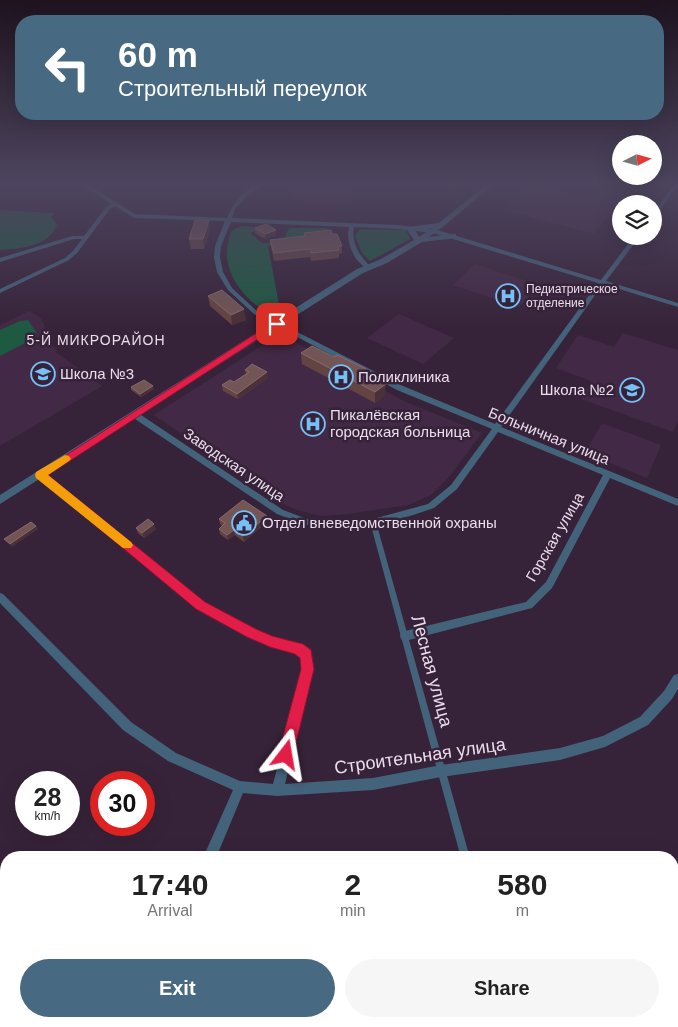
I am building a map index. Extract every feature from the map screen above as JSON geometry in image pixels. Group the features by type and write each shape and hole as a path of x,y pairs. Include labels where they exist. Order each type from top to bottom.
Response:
{"street":[{"path":"0,291 67,259 75,252 90,231"},
{"path":"223,231 218,246 220,272 230,289 242,302 256,313 277,324"},
{"path":"351,231 350,238 357,254 368,267"},
{"path":"412,231 418,241"},
{"path":"428,231 453,236 678,305"},
{"path":"449,231 453,236"},
{"path":"0,500 368,267 384,261 434,232"},
{"path":"418,241 453,236"},
{"path":"0,260 74,237 85,238"},
{"name":"Заводская улица","path":"135,415 286,515 325,525 373,522 410,514 431,506 454,487 602,282 631,245"},
{"name":"Больничная улица","path":"277,324 400,388 678,503"},
{"name":"Горская улица","path":"405,636 529,606 549,585 608,474"},
{"path":"40,475 201,606 252,633 270,641 299,648 307,655 308,669 277,790"},
{"name":"Лесная улица","path":"373,522 464,851"},
{"name":"Строительная улица","path":"0,597 127,726 172,757 240,787 277,790 373,784 441,771 560,754 605,741 644,721 668,695 678,679"},
{"path":"212,851 240,787"}],"shaded area":[{"path":"582,231 596,231 594,234"},
{"name":"Педиатрическое отделение","path":"475,264 539,285 519,307 453,285"},
{"name":"Школа №3","path":"29,311 41,318 57,353 102,386 0,446 0,325"},
{"path":"399,314 454,338 423,364 367,338"},
{"name":"Школа №2","path":"623,333 678,350 678,420 673,432 581,399 591,381 556,368 578,335 614,347"},
{"name":"Пикалёвская городская больница","path":"280,334 406,402 482,433 449,477 431,495 408,505 321,516 297,510 283,504 154,415"},
{"path":"602,423 661,445 647,478 585,453"}],"green space":[{"path":"0,231 54,231 48,238 33,245 0,250"},
{"path":"231,231 256,231 250,233 262,243 269,243 285,237 288,231 328,231 330,235 298,243 268,246 280,310 271,314 248,298 236,284 227,258"},
{"path":"359,231 406,231 410,239 370,261 362,253 355,236"},
{"path":"28,320 36,332 35,338 0,356 0,330 20,321"}],"building":[{"path":"192,231 206,231 203,239 189,239"},
{"path":"260,231 273,231 265,234"},
{"path":"331,231 332,234 337,234 342,246 337,246 339,250 311,253 310,249 274,253 270,240 305,236 304,233"},
{"path":"222,290 244,309 231,315 208,296"},
{"path":"312,346 334,357 337,355 366,369 362,372 386,384 375,392 301,353"},
{"path":"252,364 267,372 237,394 222,385 230,380 234,382 249,372 245,370"},
{"path":"144,380 153,386 140,394 131,387"},
{"name":"Отдел вневедомственной охраны","path":"243,500 267,516 243,536 234,530 227,535 219,529 225,523 219,519"},
{"path":"148,519 154,524 142,533 136,528"},
{"path":"31,522 36,526 10,544 4,539"}],"slow traffic":[{"path":"65,459 40,475 127,545"}],"place":[{"name":"Педиатрическое отделение","path":"508,296"},
{"name":"Школа №3","path":"43,374"},
{"name":"Поликлиника","path":"341,377"},
{"name":"Школа №2","path":"632,390"},
{"name":"Пикалёвская городская больница","path":"313,424"},
{"name":"Отдел вневедомственной охраны","path":"244,523"}],"district":[{"name":"5-Й МИКРОРАЙОН","path":"96,340"}],"route":[{"path":"277,324 40,475 201,606 252,633 270,641 299,648 307,655 308,669 286,755"}]}
